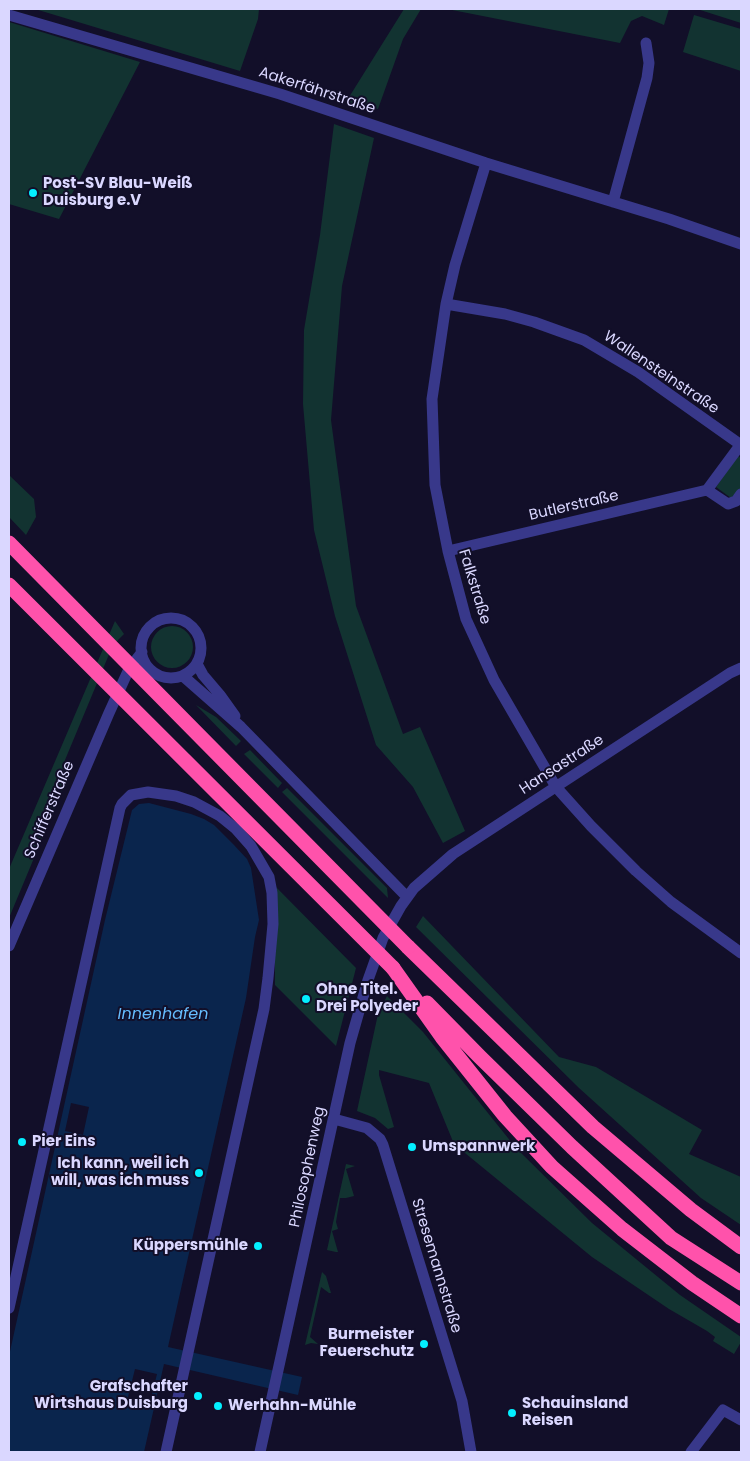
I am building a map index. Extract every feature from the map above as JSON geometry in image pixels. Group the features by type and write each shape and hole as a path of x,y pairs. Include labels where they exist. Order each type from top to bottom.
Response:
{"highway":[{"path":"9,543 408,947 594,1127 692,1210 741,1247"},
{"path":"9,585 565,1140 671,1238 741,1283"},
{"path":"393,968 442,1037 505,1116 552,1167 622,1229 692,1283 741,1316"}],"street":[{"name":"Aakerfährstraße","path":"9,15 280,94 486,163 741,244"},
{"path":"613,202 647,78 649,64 646,43"},
{"name":"Falkstraße","path":"486,163 455,265 446,304 432,400 435,485 448,551 466,620 494,680 556,787 591,826 636,871 671,902 741,953"},
{"name":"Wallensteinstraße","path":"446,304 505,314 584,340 638,372 741,445"},
{"path":"741,445 707,490 728,504 736,501 741,494"},
{"name":"Butlerstraße","path":"448,551 707,490"},
{"name":"Schifferstraße","path":"9,946 109,713 129,669 142,652 145,633 159,620 171,618 182,620 192,626 199,636 202,646 197,664"},
{"path":"142,652 145,662 151,670 160,676 171,678 183,676 197,664 203,675 234,714 241,727"},
{"name":"Hansastraße","path":"407,897 430,873 453,854 730,673 741,668"},
{"name":"Schifferstraße","path":"109,713 131,682 151,670"},
{"path":"183,676 241,727 407,897"},
{"path":"9,1308 120,808 126,799 136,793 148,792 176,796 194,802 220,816 236,829 251,846 269,876 272,893 273,924 264,1009 166,1452"},
{"name":"Philosophenweg","path":"260,1452 350,1043 368,980 383,938 407,897"},
{"name":"Stresemannstraße","path":"334,1119 367,1128 380,1139 383,1145 462,1401 471,1452"},
{"path":"691,1452 723,1410 741,1420"}],"green space":[{"path":"35,9 259,9 258,19 240,71"},
{"path":"404,9 421,9 403,39 378,109 346,102"},
{"path":"447,9 669,9 664,25 642,16 631,21 620,43"},
{"path":"697,9 741,9 741,23"},
{"path":"694,15 741,29 741,71 683,52"},
{"path":"9,22 140,62 59,219 9,204"},
{"path":"334,124 374,138 342,286 331,420 356,606 403,734 420,727 465,831 443,843 413,787 376,745 335,616 314,530 303,404 304,330 320,235"},
{"path":"738,456 741,458 741,489 731,498 716,487"},
{"path":"9,475 34,499 36,517 26,535 9,517"},
{"path":"115,621 124,634 110,652 65,760 64,786 9,918 9,869"},
{"path":"176,626 184,629 190,635 193,647 190,659 184,665 168,668 160,665 154,659 151,643 154,635 160,629"},
{"path":"196,705 216,717 241,741 236,746"},
{"path":"250,750 282,783 278,788 244,754"},
{"path":"287,788 387,888 388,898 282,792"},
{"path":"275,886 356,968 336,1046 275,985"},
{"path":"423,916 559,1057 596,1067 702,1130 689,1154 741,1177 741,1225 701,1198 579,1088 416,927"},
{"path":"387,996 423,1032 516,1148 592,1223 680,1295 741,1337 741,1342 734,1354 713,1341 715,1337 707,1331 669,1309 592,1257 454,1144 429,1083 379,1070 394,1127 388,1129 375,1118 357,1111 378,1014"},
{"path":"346,1164 355,1166 346,1169 354,1196 340,1198 336,1222 338,1229 332,1231 338,1252 336,1252 327,1250"},
{"path":"322,1272 326,1276 331,1293 321,1287 310,1337 318,1344 311,1343 305,1345"}],"water":[{"name":"Innenhafen","path":"149,803 204,819 214,825 234,845 247,859 251,868 259,920 246,998 168,1347 302,1377 298,1395 164,1364 144,1452 9,1452 9,1356 105,920 132,810 139,804"}],"pier":[{"path":"71,1103 89,1107 83,1135 65,1131"},
{"path":"135,1369 157,1374 148,1410 126,1405"}],"place":[{"name":"Post-SV Blau-Weiß Duisburg e.V","path":"33,193"},
{"name":"Ohne Titel. Drei Polyeder","path":"306,999"},
{"name":"Pier Eins","path":"22,1142"},
{"name":"Umspannwerk","path":"412,1147"},
{"name":"Ich kann, weil ich will, was ich muss","path":"199,1173"},
{"name":"Küppersmühle","path":"258,1246"},
{"name":"Burmeister Feuerschutz","path":"424,1344"},
{"name":"Grafschafter Wirtshaus Duisburg","path":"198,1396"},
{"name":"Werhahn-Mühle","path":"218,1406"},
{"name":"Schauinsland Reisen","path":"512,1413"}]}
